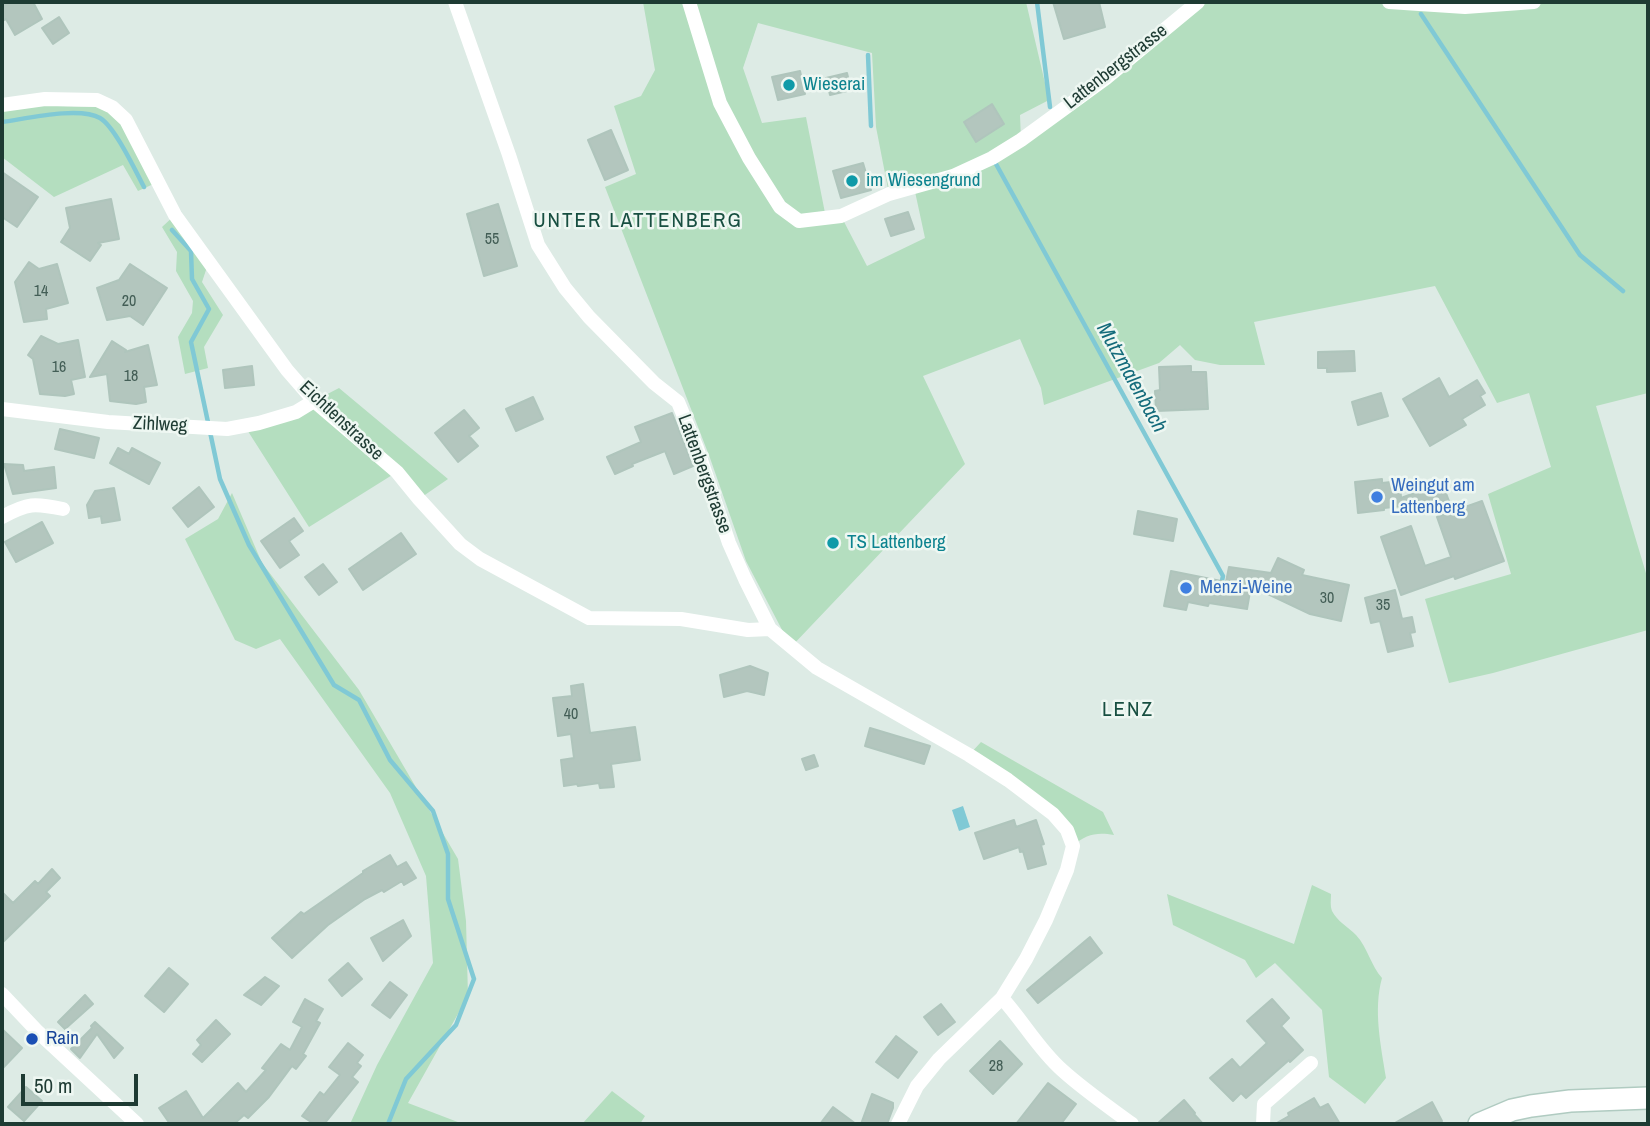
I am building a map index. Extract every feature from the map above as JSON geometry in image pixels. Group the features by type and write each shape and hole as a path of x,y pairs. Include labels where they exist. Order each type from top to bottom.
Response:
{"street":[{"name":"Lattenbergstrasse","path":"455,2 538,245 565,288 589,317 654,383 678,402 697,448 729,543 770,629 817,668 970,755 1008,780 1053,814 1067,830 1073,846 1068,870 1026,959 1002,998"},
{"name":"Lattenbergstrasse","path":"689,2 720,103 780,207 799,222 841,216 889,194 953,176 992,158 1106,78 1198,2"},
{"path":"1389,2 1465,7 1534,2"},
{"name":"Eichtlenstrasse","path":"2,105 45,99 97,100 112,107 126,120 176,215 287,370 314,401 397,472 460,544 480,559 589,618 681,619 748,630 770,629"},
{"name":"Zihlweg","path":"2,409 108,422 227,429 296,412 314,401"},
{"path":"2,517 18,508 37,503 63,509"},
{"path":"2,994 38,1032 137,1124"},
{"path":"898,1124 916,1086 939,1059 1002,998 1062,1070 1132,1124"},
{"path":"1263,1124 1264,1104 1311,1063"},
{"path":"1479,1124 1512,1110 1531,1106 1570,1101 1648,1098"}],"green space":[{"path":"643,2 1026,2 1049,100 1020,115 1021,139 1198,2 1648,2 1648,393 1596,406 1648,580 1648,630 1449,683 1425,599 1511,574 1488,494 1551,467 1529,393 1497,403 1435,286 1254,322 1265,365 1220,365 1195,360 1180,345 1159,363 1044,405 1041,388 1020,339 923,376 965,464 791,647 746,561 710,458 605,187 636,174 614,106 641,96 655,70","holes":["758,23 872,53 876,127 889,194 914,187 925,238 867,266 841,216 826,218 806,117 762,123 743,68"]},
{"path":"2,105 112,107 158,182 138,191 123,165 54,197 2,157"},
{"path":"175,215 209,261 202,282 223,315 204,347 208,368 185,374 178,337 192,313 193,301 176,271 177,252 162,227"},
{"path":"339,388 448,479 419,499 397,472 309,527 244,425 314,401"},
{"path":"232,493 262,563 359,690 458,859 466,921 468,996 408,1103 463,1124 350,1124 377,1065 433,963 426,876 390,793 280,639 256,649 235,640 185,539 218,519"},
{"path":"981,742 1103,812 1114,835 1092,835 1073,846 1067,830 969,755"},
{"path":"1312,885 1331,894 1334,915 1360,940 1382,978 1378,1015 1386,1078 1365,1104 1329,1077 1322,1010 1275,963 1256,978 1245,960 1173,925 1167,894 1294,944"},
{"path":"612,1091 645,1116 640,1124 582,1124"}],"water":[{"path":"963,806 970,827 959,831 952,810"}],"building":[{"path":"2,2 33,2 42,19 15,35 6,19 2,21"},
{"path":"1053,2 1099,2 1105,27 1064,39"},
{"path":"59,17 69,33 53,44 42,28"},
{"name":"Wieserai","path":"800,71 805,94 778,100 772,77"},
{"path":"847,73 851,90 830,95 826,78"},
{"path":"992,104 1004,124 976,142 964,122"},
{"path":"611,130 628,170 605,180 588,140"},
{"name":"im Wiesengrund","path":"863,163 871,190 841,198 833,171"},
{"path":"2,172 38,197 17,227 2,217"},
{"path":"111,199 119,239 98,243 101,245 90,261 61,242 70,228 66,208"},
{"path":"498,204 517,266 484,276 467,214"},
{"path":"908,212 914,229 891,236 885,219"},
{"path":"29,262 39,269 57,264 68,303 46,309 47,319 24,322 15,282"},
{"path":"130,264 167,288 143,325 130,316 107,320 97,288 119,280"},
{"path":"41,336 58,344 78,340 85,377 71,380 74,394 40,394 33,359 28,355"},
{"path":"112,341 126,350 125,352 148,345 157,385 144,387 146,402 136,404 110,401 107,374 90,377"},
{"path":"1354,351 1355,371 1327,372 1327,368 1318,368 1318,352"},
{"path":"252,366 254,385 225,388 223,370"},
{"path":"1191,366 1191,372 1206,372 1208,409 1156,411 1155,391 1160,390 1159,367"},
{"path":"1439,378 1449,397 1477,380 1485,393 1480,396 1485,405 1462,419 1466,425 1430,446 1403,399"},
{"path":"1381,393 1388,416 1358,425 1352,402"},
{"path":"533,397 543,419 516,431 506,409"},
{"path":"464,410 479,428 469,436 478,446 458,462 435,433"},
{"path":"672,413 693,466 674,474 665,451 615,474 607,457 641,442 635,427"},
{"path":"60,429 99,438 94,458 55,449"},
{"path":"118,448 129,454 132,448 160,463 149,484 110,463"},
{"path":"4,464 23,465 24,471 54,467 56,488 13,494"},
{"path":"1382,479 1382,483 1400,481 1401,498 1442,483 1449,501 1358,513 1355,482"},
{"path":"199,487 214,507 188,527 173,508"},
{"path":"114,488 120,520 102,523 101,516 89,518 87,505 95,491"},
{"path":"1482,501 1504,561 1401,595 1381,537 1411,526 1425,566 1451,557 1437,517"},
{"path":"1138,511 1177,519 1173,541 1134,534"},
{"path":"294,518 303,531 289,541 299,555 280,568 261,541"},
{"path":"42,522 53,543 16,562 5,542"},
{"path":"401,533 416,554 363,590 349,569"},
{"path":"1278,558 1304,570 1302,575 1349,585 1341,621 1310,614 1251,586 1247,609 1188,602 1186,610 1164,606 1171,571 1226,582 1229,567 1271,573"},
{"path":"323,564 337,582 319,595 305,577"},
{"path":"1395,590 1402,619 1412,617 1415,632 1410,633 1413,646 1388,652 1380,621 1371,623 1365,598"},
{"path":"750,666 768,673 764,695 747,691 724,697 720,675"},
{"path":"583,684 590,733 635,727 640,760 611,764 614,787 600,788 599,783 564,786 561,760 574,758 571,734 558,736 553,698 572,696 571,686"},
{"path":"870,728 930,746 924,764 865,746"},
{"path":"814,755 818,766 806,770 802,759"},
{"path":"1014,820 1016,827 1036,820 1044,844 1041,845 1046,864 1028,869 1023,851 1020,852 1019,847 984,859 975,833"},
{"path":"390,855 397,867 406,862 416,878 404,885 402,881 365,899 328,925 292,958 272,938 301,912 304,914"},
{"path":"52,869 60,878 46,892 50,896 2,943 2,892 13,903 35,881 38,884"},
{"path":"403,920 411,936 383,961 371,938"},
{"path":"1090,937 1102,953 1038,1003 1027,990"},
{"path":"348,963 362,979 342,996 329,980"},
{"path":"169,968 188,984 164,1012 145,996"},
{"path":"265,977 279,986 261,1005 244,995"},
{"path":"390,982 407,995 390,1018 372,1005"},
{"path":"85,995 93,1004 65,1029 58,1022"},
{"path":"305,999 323,1009 316,1021 320,1023 303,1054 306,1056 296,1069 292,1066 269,1097 248,1118 244,1115 234,1124 170,1124 159,1108 186,1091 203,1118 238,1083 246,1092 266,1070 262,1068 281,1044 290,1050 302,1027 293,1022"},
{"path":"1272,999 1289,1018 1281,1026 1303,1050 1246,1098 1241,1093 1233,1101 1210,1078 1232,1059 1240,1068 1267,1043 1247,1021"},
{"path":"941,1004 955,1022 938,1035 924,1017"},
{"path":"216,1020 230,1034 202,1062 193,1054 201,1045 197,1040"},
{"path":"95,1022 123,1048 114,1058 97,1034 80,1058 71,1049"},
{"path":"2,1029 22,1048 2,1069"},
{"path":"896,1036 917,1052 898,1078 876,1062"},
{"path":"1000,1041 1022,1064 993,1094 970,1071"},
{"path":"348,1043 363,1055 357,1063 361,1066 352,1077 358,1082 324,1124 314,1124 302,1116 320,1092 324,1095 340,1075 329,1067"},
{"path":"1048,1083 1076,1104 1061,1124 1016,1124"},
{"path":"26,1087 42,1101 24,1121 8,1107"},
{"path":"872,1094 893,1103 887,1124 861,1124"},
{"path":"1314,1098 1320,1108 1328,1104 1340,1124 1275,1124 1289,1116 1288,1113"},
{"path":"1184,1100 1203,1124 1157,1124"},
{"path":"1432,1102 1442,1121 1436,1124 1393,1124"},
{"path":"833,1107 856,1124 820,1124"}],"waterway":[{"name":"Mutzmalenbach","path":"1037,2 1050,107"},
{"path":"1421,14 1580,255 1623,291"},
{"path":"868,55 871,126"},
{"path":"2,122 66,113 100,118 118,139 144,187"},
{"name":"Mutzmalenbach","path":"996,164 1223,576 1221,585"},
{"path":"172,230 191,251 192,279 209,309 191,342 220,479 249,545 334,685 359,700 390,760 433,811 448,854 448,899 474,979 456,1025 406,1079 388,1124"}],"place":[{"name":"Wieserai","path":"789,85"},
{"name":"im Wiesengrund","path":"852,181"},
{"name":"Weingut am Lattenberg","path":"1377,497"},
{"name":"TS Lattenberg","path":"833,543"},
{"name":"Menzi-Weine","path":"1186,588"},
{"name":"Rain","path":"32,1039"}],"district":[{"name":"UNTER LATTENBERG","path":"638,221"},
{"name":"LENZ","path":"1128,710"}]}
